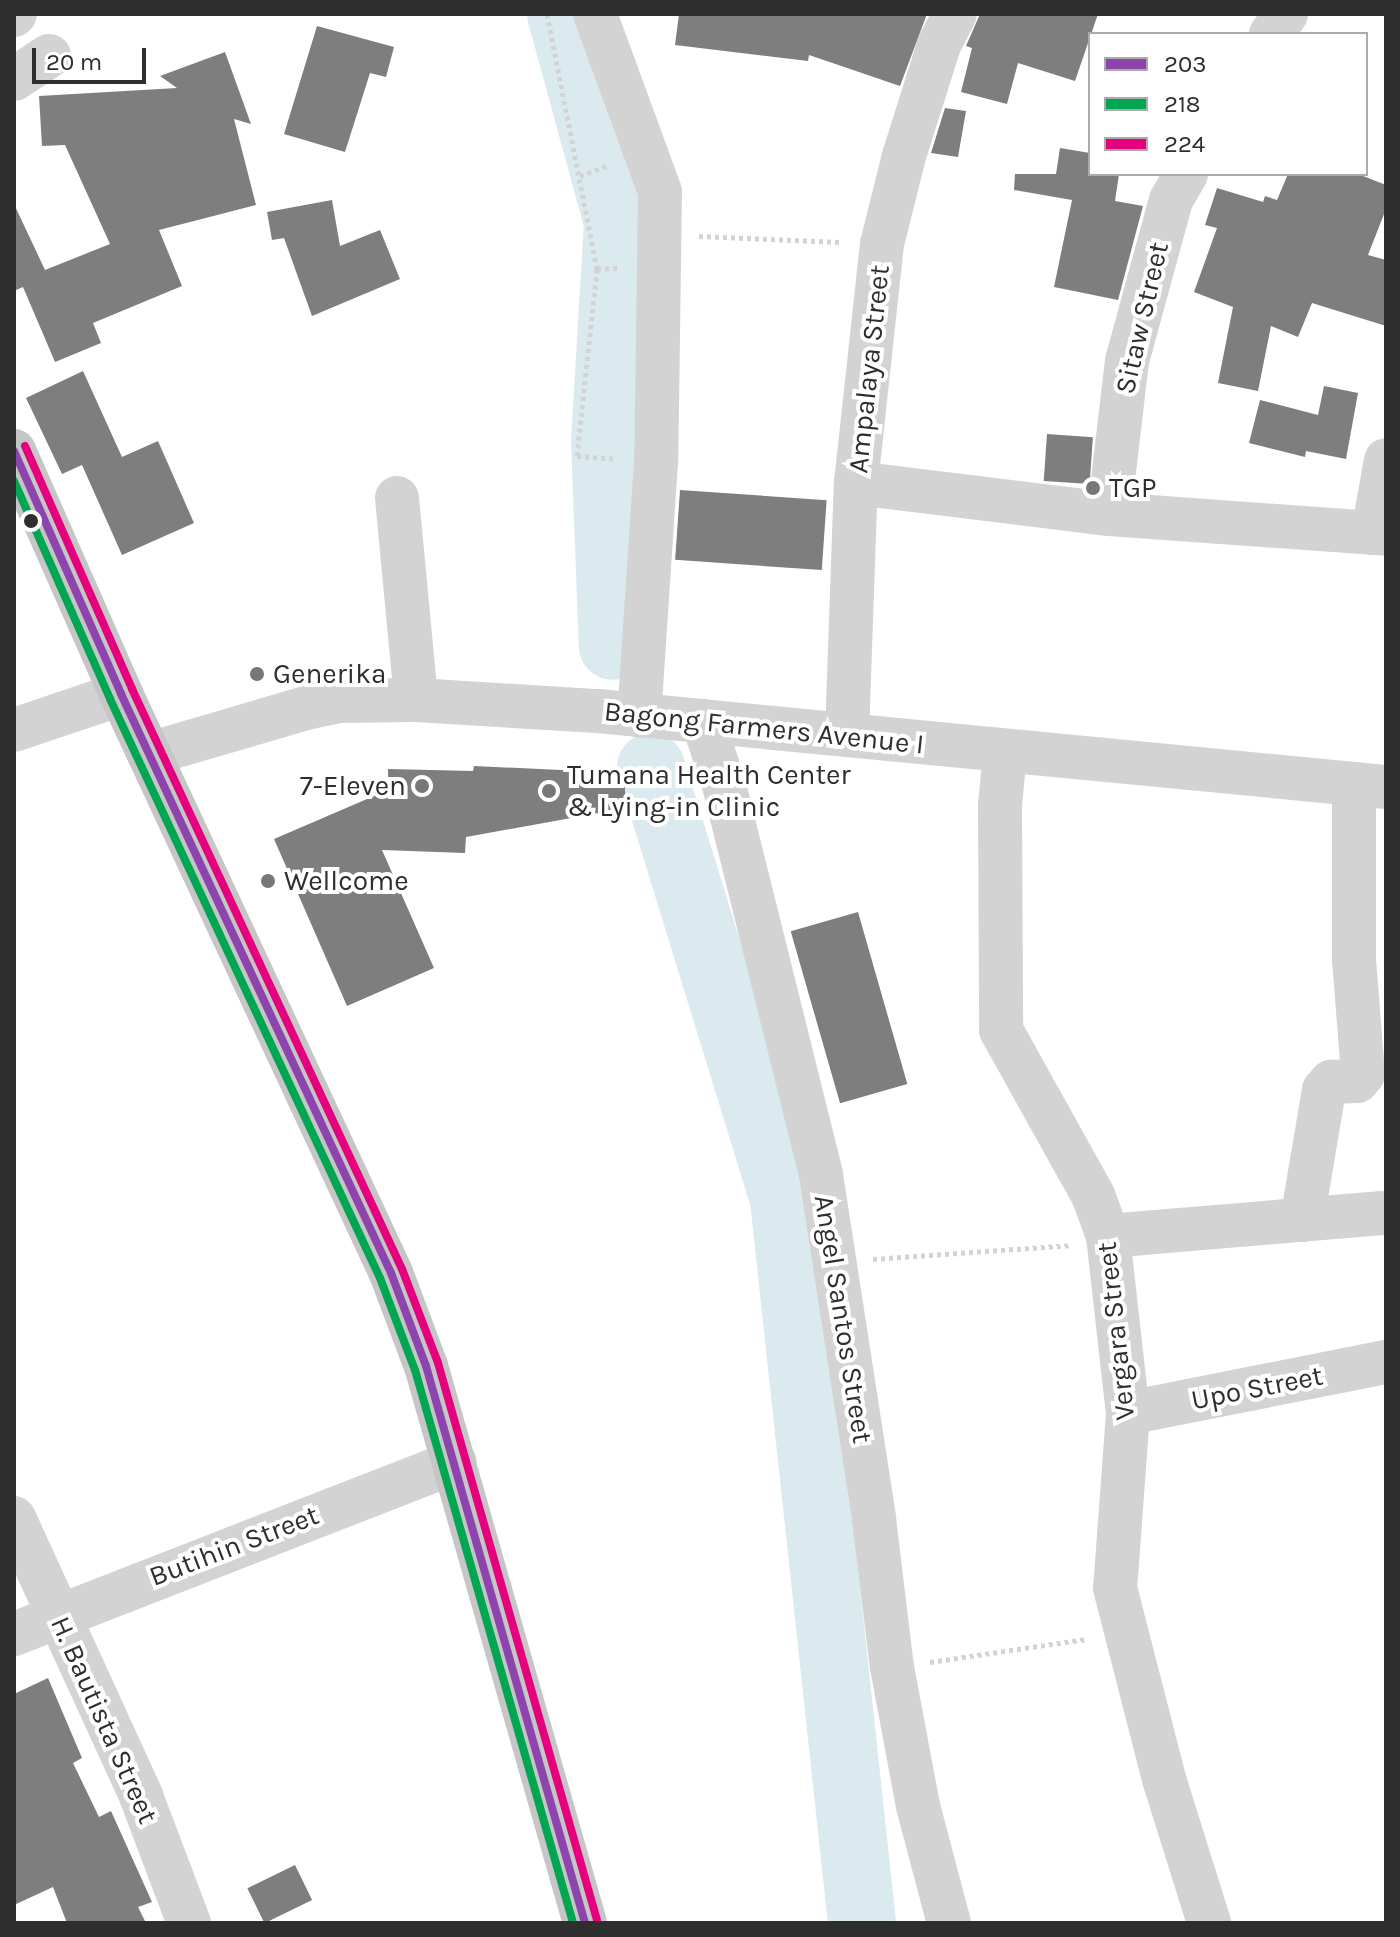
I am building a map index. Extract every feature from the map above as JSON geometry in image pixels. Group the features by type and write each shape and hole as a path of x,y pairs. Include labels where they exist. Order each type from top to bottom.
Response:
{"main road":[{"path":"14,451 121,694 391,1273 426,1366 455,1462 585,1923"}],"street":[{"path":"595,14 660,192 656,462 639,715"},
{"name":"Ampalaya Street","path":"847,735 856,483 882,244 904,156 939,45 955,14"},
{"path":"1272,32 1286,14"},
{"name":"Sitaw Street","path":"1109,514 1127,361 1171,200 1185,176"},
{"path":"856,483 1109,514 1380,534 1386,460"},
{"path":"397,498 416,700"},
{"path":"14,730 121,694"},
{"name":"Bagong Farmers Avenue I","path":"149,754 339,701 416,700 639,715 1370,785"},
{"name":"Angel Santos Street","path":"703,721 724,785 821,1175 874,1519 892,1667 918,1806 949,1923"},
{"name":"Vergara Street","path":"1005,752 1000,805 1001,1030 1093,1195 1108,1240 1128,1413 1115,1588 1164,1779 1209,1923"},
{"path":"1302,1220 1324,1090 1339,1079 1357,1081 1363,1074 1354,960 1370,785"},
{"path":"1108,1240 1382,1213"},
{"name":"Upo Street","path":"1128,1413 1386,1362"},
{"name":"Butihin Street","path":"14,1634 56,1614 455,1462"},
{"name":"H. Bautista Street","path":"14,1518 141,1796 189,1923"}],"path":[{"path":"547,14 597,269 577,456 629,460"},
{"path":"580,176 590,172"},
{"path":"660,234 882,244"},
{"path":"597,269 607,268"},
{"path":"833,1262 1108,1240"},
{"path":"892,1667 1127,1633"}],"building":[{"path":"679,14 927,14 900,86 809,55 808,61 675,45"},
{"path":"980,14 1098,14 1092,32 1088,32 1088,43 1075,81 1018,63 1007,104 961,92 972,48 966,46"},
{"path":"317,26 394,47 386,77 370,73 345,152 284,134"},
{"path":"225,52 251,124 234,119 256,205 159,230 182,286 93,323 101,343 55,362 23,287 14,291 14,204 45,270 110,244 65,145 42,146 39,96 177,88 160,76"},
{"path":"945,108 966,111 958,157 931,153"},
{"path":"1060,148 1088,153 1088,176 1119,176 1115,201 1143,206 1118,300 1054,287 1072,200 1014,190 1015,174 1056,174"},
{"path":"1287,176 1363,176 1386,185 1386,209 1368,255 1386,260 1386,326 1312,303 1298,337 1271,326 1258,391 1218,383 1233,307 1194,292 1217,228 1205,225 1217,188 1263,202 1265,196 1277,200"},
{"path":"332,200 340,246 380,230 400,279 312,316 284,238 272,240 267,212"},
{"path":"83,371 122,457 158,441 194,523 122,555 82,465 62,474 26,398"},
{"path":"1324,386 1358,393 1346,459 1306,451 1305,457 1249,443 1260,400 1318,415"},
{"path":"1047,434 1093,437 1090,484 1044,481"},
{"path":"680,490 827,500 822,570 675,560"},
{"path":"474,766 624,773 626,808 466,837 465,853 382,850 434,968 347,1006 274,839 388,790 388,769 473,771"},
{"path":"858,912 907,1084 840,1103 791,931"},
{"path":"48,1678 82,1758 73,1763 99,1817 111,1811 152,1902 138,1907 146,1923 67,1923 53,1887 14,1905 14,1694"},
{"path":"295,1865 312,1900 264,1923 247,1888"}],"waterway":[{"path":"561,14 618,222 605,442 613,646"},
{"path":"651,767 784,1200 862,1923"}],"transit line":[{"name":"224","path":"25,446 132,689 402,1269 438,1363 597,1920"},
{"name":"203","path":"14,451 121,694 391,1273 426,1366 585,1923"},
{"name":"218","path":"14,481 110,699 380,1278 415,1370 573,1923"}],"place":[{"name":"TGP","path":"1093,488"},
{"name":"Generika","path":"257,674"},
{"name":"7-Eleven","path":"422,786"},
{"name":"Tumana Health Center & Lying-in Clinic","path":"549,791"},
{"name":"Wellcome","path":"268,881"}]}
